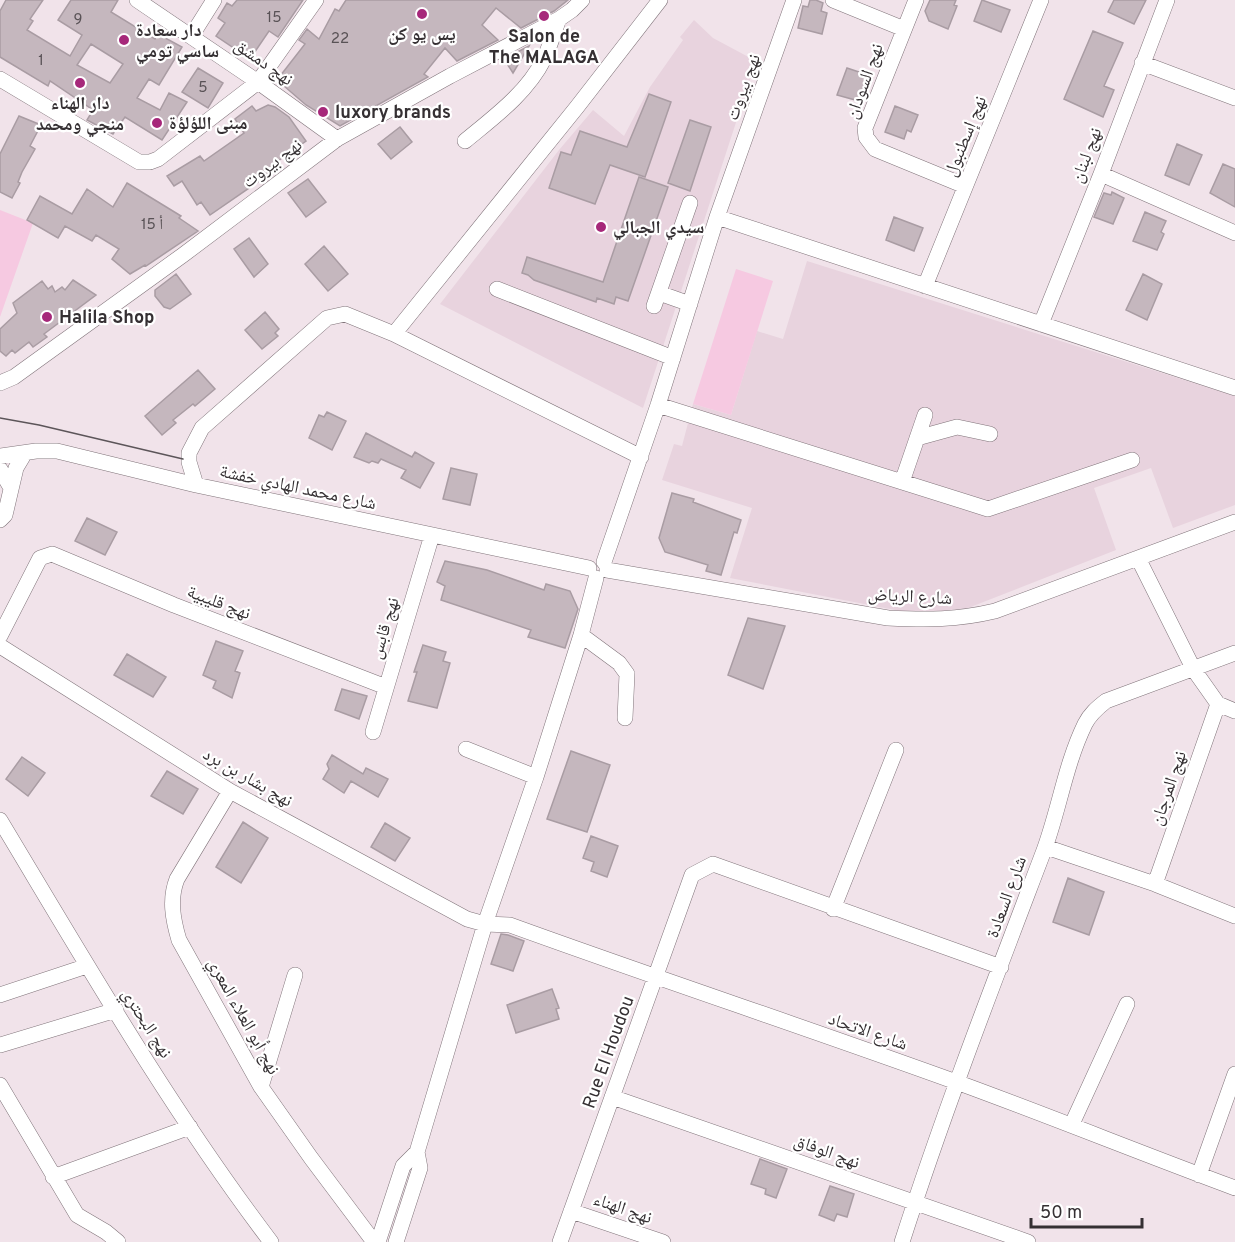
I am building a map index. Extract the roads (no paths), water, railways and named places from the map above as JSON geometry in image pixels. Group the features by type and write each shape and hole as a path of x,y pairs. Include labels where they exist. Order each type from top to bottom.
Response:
{"street":[{"name":"نهج دمشق","path":"137,0 192,36 337,139"},
{"path":"192,36 214,0"},
{"path":"1,82 139,162 150,162 158,159 258,82 316,0"},
{"name":"نهج بيروت","path":"0,383 14,377 337,139 559,19 582,0"},
{"path":"394,334 660,0"},
{"name":"نهج بيروت","path":"417,1152 485,924 536,777 581,635 599,569 641,457 717,218 794,0"},
{"path":"833,0 904,29"},
{"name":"نهج السودان","path":"915,0 865,128 866,137 875,149 965,186"},
{"name":"نهج إسطنبول","path":"926,286 1041,0"},
{"name":"نهج لبنان","path":"1041,324 1167,0"},
{"path":"465,141 512,101 536,71 544,58 559,19"},
{"path":"1142,63 1235,98"},
{"path":"1101,174 1235,232"},
{"path":"690,203 657,299 690,304"},
{"path":"717,218 1235,388"},
{"path":"497,289 673,358"},
{"path":"196,485 189,462 189,453 202,428 327,318 345,314 394,334 641,457"},
{"path":"658,405 988,509 1132,460"},
{"path":"902,482 926,415"},
{"path":"917,438 957,427 990,434"},
{"name":"شارع محمد الهادي خفشة","path":"0,456 47,450 57,451 196,485 599,569"},
{"path":"0,519 5,515 16,468 25,453"},
{"path":"0,469 11,488"},
{"name":"شارع الرياض","path":"599,569 888,618 933,621 967,618 994,611 1235,522"},
{"name":"نهج قابس","path":"373,732 432,535"},
{"name":"نهج قليبية","path":"0,636 40,558 45,555 57,556 174,605 386,687"},
{"path":"1138,558 1194,670 1218,704 1235,711"},
{"path":"581,635 619,663 627,674 625,718"},
{"name":"نهج بشار بن برد","path":"0,646 230,791 468,919 485,924"},
{"name":"شارع السعادة","path":"902,1242 957,1082 1046,847 1076,745 1086,722 1094,709 1106,701 1235,653"},
{"name":"نهج المرجان","path":"1155,884 1218,704"},
{"path":"466,749 536,777"},
{"path":"896,750 834,909 1001,967"},
{"name":"نهج أبو العلاء المعري","path":"230,791 177,879 173,890 174,921 179,940 261,1087 311,1158 376,1242"},
{"name":"نهج البحتري","path":"0,820 87,966 190,1127 271,1242"},
{"path":"0,851 16,846"},
{"path":"1046,847 1155,884 1235,916"},
{"name":"Rue El Houdou","path":"560,1242 692,875 714,864 834,909"},
{"name":"شارع الاتحاد","path":"485,924 510,925 655,978 957,1082 1235,1188"},
{"path":"0,995 87,966"},
{"path":"261,1087 295,975"},
{"path":"1072,1124 1127,1004"},
{"path":"0,1045 116,1010"},
{"path":"1199,1175 1235,1074"},
{"path":"0,1085 77,1215 118,1242"},
{"name":"نهج الوفاق","path":"612,1096 1028,1242"},
{"path":"53,1177 190,1127"},
{"path":"376,1242 403,1166 417,1152"},
{"path":"396,1242 420,1168 417,1152"},
{"name":"نهج الهناء","path":"571,1211 663,1242"}],"tram line":[{"path":"0,418 183,459"}],"place":[{"name":"يس يو كن","path":"422,14"},
{"name":"Salon de The MALAGA","path":"544,16"},
{"name":"دار سعادة ساسي تومي","path":"124,40"},
{"name":"دار الهناء منجي ومحمد","path":"80,83"},
{"name":"luxory brands","path":"323,112"},
{"name":"مبنى اللؤلؤة","path":"157,123"},
{"name":"سيدي الجبالي","path":"601,227"},
{"name":"Halila Shop","path":"47,317"}]}
